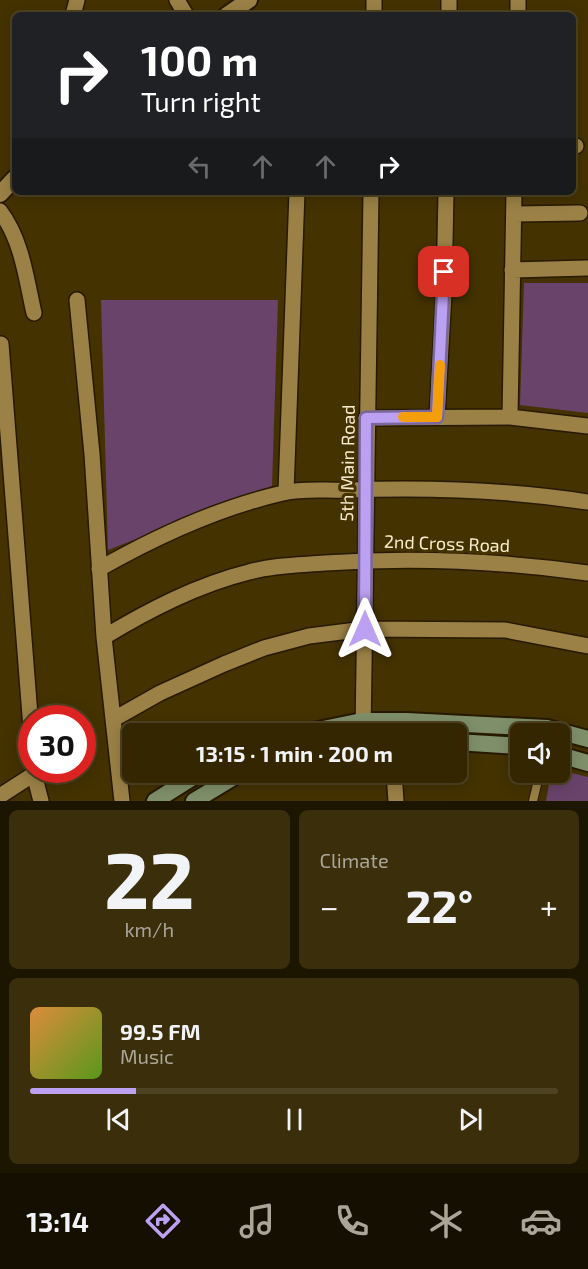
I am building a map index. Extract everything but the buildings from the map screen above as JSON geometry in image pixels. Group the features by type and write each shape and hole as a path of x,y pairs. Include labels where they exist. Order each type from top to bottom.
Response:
{"main road":[{"path":"467,728 547,728 588,740"},
{"path":"467,743 510,745"},
{"path":"570,758 588,763"},
{"path":"155,801 184,783"},
{"path":"196,801 225,783"}],"street":[{"path":"231,12 249,0"},
{"path":"0,194 12,181"},
{"path":"286,492 297,195"},
{"name":"5th Main Road","path":"362,723 371,195"},
{"path":"437,417 444,292 446,195"},
{"path":"510,417 514,195"},
{"path":"0,212 10,224 23,262 34,313"},
{"path":"514,214 580,213"},
{"path":"512,270 587,268"},
{"path":"77,300 92,454 104,637 123,801"},
{"path":"1,344 29,705"},
{"path":"366,418 510,417 588,426"},
{"path":"99,569 145,543 210,514 286,492 426,489 552,497 588,502"},
{"name":"2nd Cross Road","path":"104,637 143,613 207,585 250,571 365,560 423,560 550,568 588,573"},
{"path":"114,719 160,693 264,648 309,636 365,629 505,630 588,646"},
{"path":"0,795 18,783"},
{"path":"37,783 41,801"},
{"path":"395,783 396,801"}],"lane":[{"path":"533,801 537,783"}],"shaded area":[{"path":"524,283 588,283 588,413 520,405"},
{"path":"101,300 278,300 272,486 108,550"},
{"path":"570,772 588,777 588,801 546,801 549,783 570,783"}],"slow traffic":[{"path":"403,417 437,417 440,365"}],"route":[{"path":"365,629 366,418 437,417 444,272"}]}
